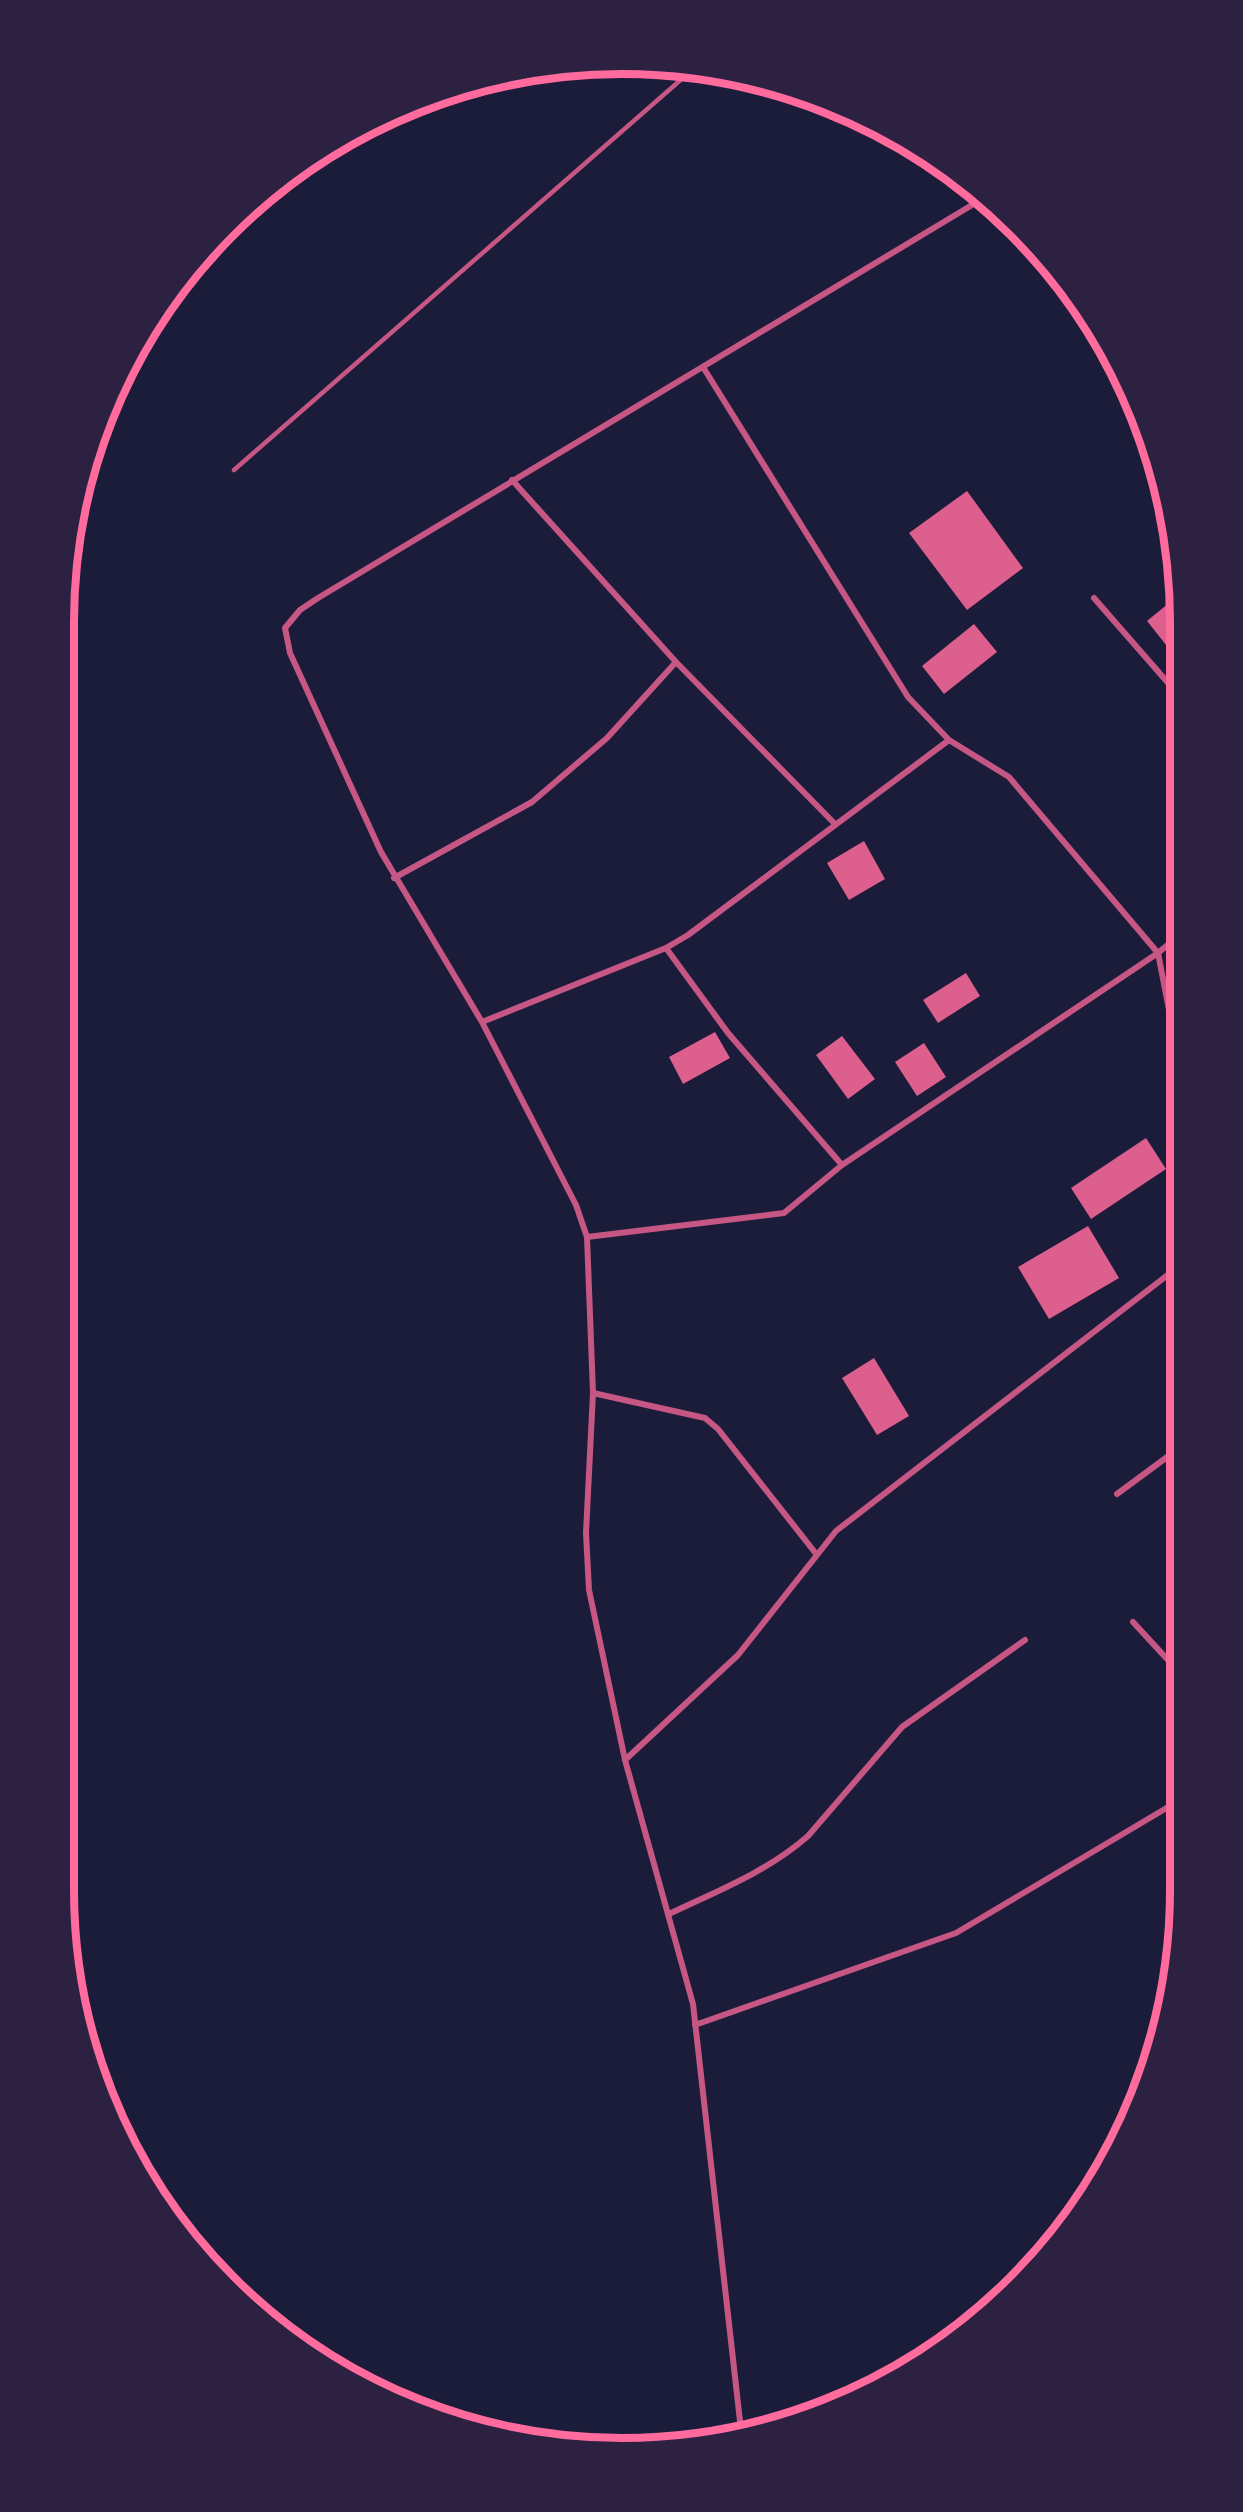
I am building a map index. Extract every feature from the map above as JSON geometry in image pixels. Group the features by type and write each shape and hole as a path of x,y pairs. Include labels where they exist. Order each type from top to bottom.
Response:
{"street":[{"path":"740,2425 690,1993 625,1760 585,1560 593,1394 587,1237 576,1205 482,1022 394,878 290,653 285,628 300,610 318,598 976,204"},
{"path":"703,367 908,697 949,740 1009,777 1158,953 1170,1014"},
{"path":"512,480 676,662 835,824"},
{"path":"1094,598 1170,685"},
{"path":"394,878 532,802 607,738 676,662"},
{"path":"482,1022 666,948 949,740"},
{"path":"587,1237 784,1213 842,1165 1170,943"},
{"path":"666,948 728,1033 842,1165"},
{"path":"625,1760 738,1655 836,1531 1170,1273"},
{"path":"593,1394 705,1418 718,1429 818,1555"},
{"path":"1117,1494 1170,1455"},
{"path":"1133,1623 1170,1662"},
{"path":"669,1914 771,1866 791,1851 808,1836 902,1727 1025,1640"},
{"path":"695,2025 956,1933 1170,1806"}],"lane":[{"path":"234,470 684,77"}],"building":[{"path":"967,491 1023,568 967,610 909,533"},
{"path":"1169,603 1170,650 1147,621"},
{"path":"974,624 997,652 944,694 922,666"},
{"path":"864,841 885,879 849,900 827,863"},
{"path":"966,973 980,996 938,1023 923,1000"},
{"path":"715,1032 730,1058 683,1084 669,1057"},
{"path":"842,1036 875,1079 848,1099 816,1055"},
{"path":"924,1043 946,1077 917,1096 895,1062"},
{"path":"1146,1138 1166,1169 1091,1219 1071,1188"},
{"path":"1088,1226 1119,1278 1049,1319 1018,1267"},
{"path":"874,1358 909,1416 877,1435 842,1378"}]}
